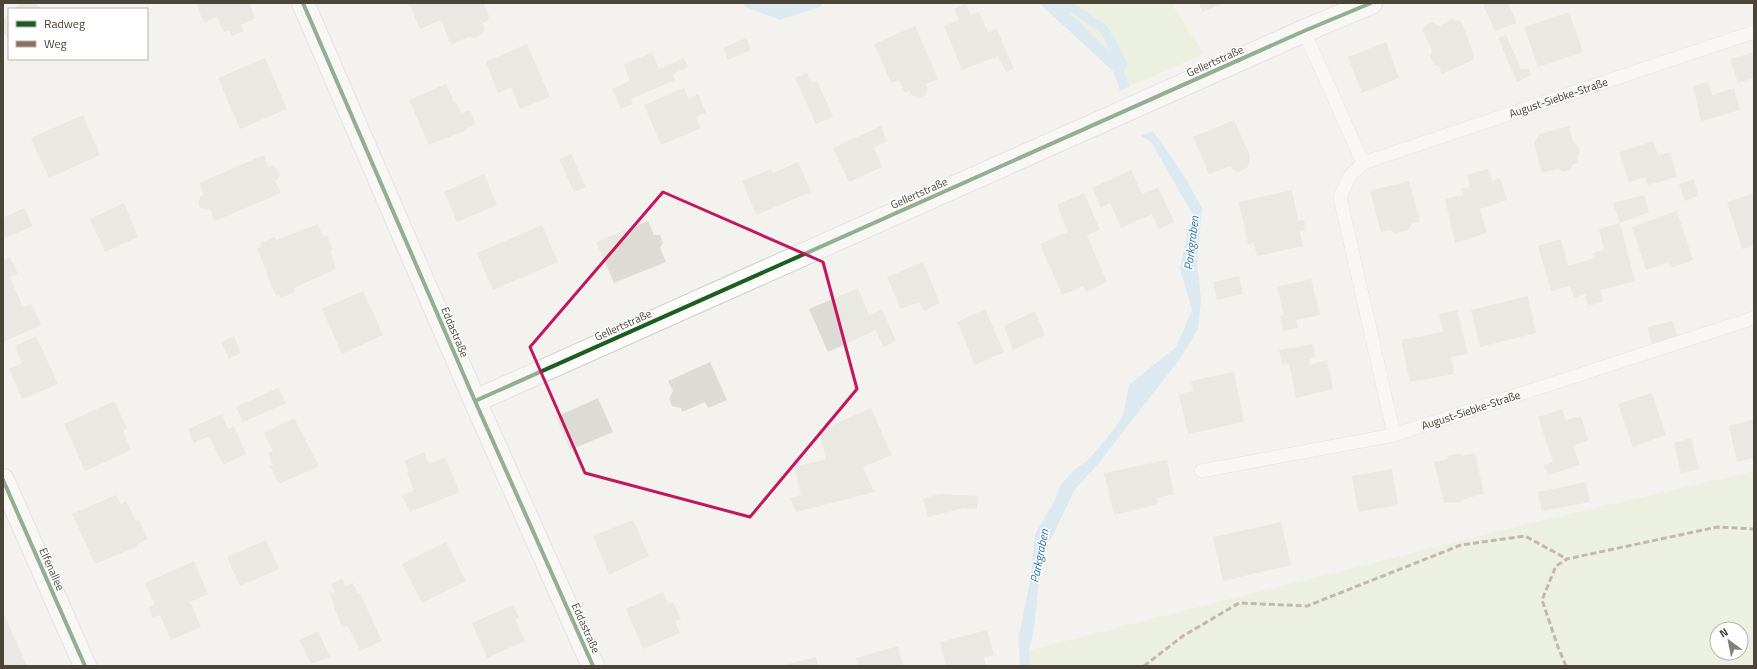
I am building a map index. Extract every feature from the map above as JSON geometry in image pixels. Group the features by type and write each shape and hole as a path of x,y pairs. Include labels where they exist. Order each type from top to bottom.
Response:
{"street":[{"name":"Eddastraße","path":"303,3 475,400 593,666"},
{"name":"Gellertstraße","path":"475,400 1304,31 1371,3"},
{"name":"Elfenallee","path":"3,480 85,666"}],"lane":[{"path":"1304,31 1363,163"},
{"name":"August-Siebke-Straße","path":"1394,435 1340,197 1349,177 1363,163 1754,32"},
{"name":"August-Siebke-Straße","path":"1201,471 1394,435 1754,318"}],"highlighted area":[{"path":"663,192 823,262 857,389 750,517 585,473 530,347"}],"green space":[{"path":"1059,3 1171,3 1204,54 1130,86 1119,60"},
{"path":"1754,471 1754,666 1030,666 1029,650 1518,526"}],"water":[{"path":"750,3 817,3 784,14 771,12"},
{"path":"1039,3 1059,3 1119,60 1130,86 1120,91 1114,72"},
{"path":"1153,131 1184,176 1202,208 1197,260 1201,300 1198,329 1179,360 1097,465 1075,489 1052,537 1047,543 1038,590 1034,630 1029,650 1030,666 1020,666 1019,636 1031,576 1035,534 1055,500 1059,487 1074,470 1088,460 1108,437 1123,416 1129,385 1176,347 1192,310 1180,268 1192,213 1151,142 1141,136"}],"building":[{"path":"21,3 36,3 40,8 16,8"},
{"path":"249,3 255,18 241,25 244,31 232,36 229,30 224,32 217,17 204,23 196,4"},
{"path":"483,3 489,16 487,22 482,23 485,30 475,38 468,37 451,45 441,20 420,29 409,4"},
{"path":"1199,3 1225,3 1202,12"},
{"path":"1508,3 1517,23 1495,31 1483,4"},
{"path":"966,4 971,15 979,12 988,32 997,29 1014,69 1006,72 998,56 962,70 944,26 959,20 954,9"},
{"path":"1569,12 1583,52 1538,67 1524,27"},
{"path":"8,15 8,38 3,32 3,19"},
{"path":"1453,18 1454,20 1461,21 1474,55 1473,60 1442,74 1439,67 1434,65 1430,56 1432,51 1423,30 1425,25 1433,22 1439,26"},
{"path":"915,26 938,79 926,84 928,89 925,96 918,98 911,95 910,91 905,93 899,80 891,83 874,44"},
{"path":"1506,35 1521,69 1528,68 1531,75 1517,82 1498,38"},
{"path":"746,38 751,50 728,60 723,48"},
{"path":"1386,42 1399,78 1362,93 1348,57"},
{"path":"527,44 550,97 520,109 511,87 498,93 486,62"},
{"path":"652,52 659,69 684,58 688,67 673,74 675,80 631,99 633,104 621,109 612,89 630,81 624,65"},
{"path":"1752,53 1754,59 1754,78 1738,83 1730,59"},
{"path":"265,58 287,109 240,129 218,78"},
{"path":"807,73 812,83 817,81 833,117 816,124 795,78"},
{"path":"1708,82 1712,95 1734,88 1740,110 1701,121 1693,86"},
{"path":"446,84 461,113 470,110 476,124 466,128 467,130 429,145 409,100"},
{"path":"684,88 689,99 698,94 706,113 696,117 701,128 661,145 644,105"},
{"path":"83,115 100,155 49,178 31,138"},
{"path":"1234,120 1250,156 1250,161 1247,168 1238,172 1230,166 1209,174 1193,137"},
{"path":"881,126 887,141 874,147 882,167 849,182 833,148"},
{"path":"1569,126 1573,142 1578,146 1580,152 1577,157 1579,163 1573,164 1570,170 1564,172 1558,169 1542,173 1534,143 1539,134"},
{"path":"1653,141 1658,155 1670,152 1677,177 1648,185 1645,177 1629,182 1619,152"},
{"path":"571,154 586,187 574,192 559,159"},
{"path":"264,155 268,167 272,165 280,174 278,180 275,180 281,193 215,221 210,209 207,210 200,208 198,202 201,196 204,195 199,183"},
{"path":"798,162 811,192 756,215 742,181 771,169 773,173"},
{"path":"1488,169 1492,181 1500,178 1507,200 1480,209 1487,233 1455,243 1445,199 1463,195 1461,189 1470,187 1467,175"},
{"path":"1131,170 1142,194 1158,187 1174,222 1159,229 1152,214 1121,228 1110,203 1101,208 1092,188"},
{"path":"484,174 497,205 457,222 444,192"},
{"path":"1694,179 1698,196 1685,201 1679,184"},
{"path":"1409,181 1420,222 1412,224 1408,230 1395,233 1390,230 1381,232 1370,191"},
{"path":"1292,190 1298,221 1304,220 1306,230 1300,232 1303,246 1257,256 1254,243 1248,244 1239,202"},
{"path":"1084,193 1100,230 1087,235 1107,282 1086,292 1083,286 1062,295 1040,244 1068,232 1057,205"},
{"path":"1754,193 1754,245 1742,249 1727,202"},
{"path":"1644,195 1649,212 1620,223 1613,203"},
{"path":"124,203 138,237 105,252 90,219"},
{"path":"24,208 33,226 5,238 3,233 3,218"},
{"path":"1677,211 1693,260 1671,268 1669,262 1646,270 1632,227"},
{"path":"648,221 654,235 660,235 663,243 660,248 666,262 614,283 596,242"},
{"path":"1620,223 1635,281 1600,290 1603,302 1588,306 1585,294 1574,298 1570,286 1551,291 1538,246 1561,239 1568,266 1595,258 1593,253 1604,250 1599,229"},
{"path":"318,224 323,237 327,235 333,250 330,252 336,269 294,288 295,292 281,298 279,295 276,296 257,249 261,247 260,243 275,237 276,240"},
{"path":"542,225 558,262 493,290 477,253"},
{"path":"10,257 18,274 10,277 23,307 31,304 41,325 3,342 3,260"},
{"path":"923,262 940,303 924,311 919,302 901,309 887,277"},
{"path":"1239,276 1243,294 1217,300 1213,282"},
{"path":"1311,279 1320,315 1296,320 1298,328 1283,331 1280,316 1284,315 1277,287"},
{"path":"858,288 869,315 882,309 896,341 883,347 876,330 828,352 809,309"},
{"path":"363,291 383,335 342,354 322,309"},
{"path":"1528,296 1536,333 1480,347 1471,310"},
{"path":"985,309 1004,352 975,365 957,322"},
{"path":"1457,310 1468,354 1451,357 1454,374 1410,382 1401,340 1443,332 1439,314"},
{"path":"1035,311 1045,335 1013,350 1004,326"},
{"path":"1673,321 1677,336 1652,345 1647,327"},
{"path":"36,336 58,384 22,399 9,369 22,363 15,346"},
{"path":"234,336 241,353 229,359 221,342"},
{"path":"1313,344 1315,357 1309,359 1310,365 1327,360 1333,389 1296,398 1289,363 1282,364 1279,350"},
{"path":"710,362 727,400 708,408 705,402 682,412 681,408 672,406 669,399 673,391 668,381"},
{"path":"1234,372 1244,422 1188,434 1179,394 1193,391 1191,381"},
{"path":"278,388 286,403 243,422 236,407"},
{"path":"1652,393 1666,435 1633,447 1618,404"},
{"path":"598,398 613,432 570,450 556,417"},
{"path":"114,401 127,428 123,431 131,450 85,471 64,424"},
{"path":"871,408 892,455 863,467 874,492 796,512 790,498 801,495 794,467 826,459 819,431"},
{"path":"1562,409 1566,420 1581,416 1588,440 1573,446 1580,465 1548,475 1544,465 1553,462 1538,417"},
{"path":"222,414 228,429 234,426 246,454 223,465 209,436 194,443 188,429"},
{"path":"294,418 319,466 279,484 270,466 273,465 268,453 273,451 264,433"},
{"path":"1754,419 1754,458 1737,462 1729,426"},
{"path":"1691,438 1699,469 1681,473 1674,443"},
{"path":"424,452 429,464 445,457 460,492 410,512 402,496 414,490 404,461"},
{"path":"1461,453 1461,456 1475,453 1484,494 1463,499 1461,502 1444,503 1434,462 1448,459 1447,456"},
{"path":"1167,460 1174,494 1157,498 1158,504 1114,515 1104,473"},
{"path":"1392,469 1398,505 1358,512 1352,476"},
{"path":"1586,482 1590,502 1542,511 1538,492"},
{"path":"941,494 978,496 977,509 964,508 928,517 923,498"},
{"path":"116,495 121,504 126,501 136,521 139,520 148,539 137,544 138,546 95,564 72,514"},
{"path":"633,520 649,556 609,575 593,536"},
{"path":"1281,522 1291,565 1223,581 1213,537"},
{"path":"266,540 279,569 240,586 227,557"},
{"path":"446,542 466,581 422,603 402,564"},
{"path":"194,561 208,594 190,602 201,627 171,640 160,615 153,618 149,608 155,605 145,583"},
{"path":"342,579 346,586 353,583 358,593 360,593 382,641 360,651 348,626 343,628 330,594 335,592 331,584"},
{"path":"663,592 668,604 673,602 681,619 675,621 680,633 643,649 626,609"},
{"path":"513,605 519,618 515,619 525,641 487,658 472,623"},
{"path":"3,612 9,626 27,666 3,666"},
{"path":"987,630 994,655 984,657 986,666 946,666 940,642"},
{"path":"318,631 330,657 311,664 299,640"},
{"path":"898,646 903,666 858,666 856,658"},
{"path":"816,657 818,666 784,666 784,665"}],"waterway":[{"name":"Parkgraben","path":"748,3 780,15 818,3"},
{"name":"Parkgraben","path":"1057,3 1074,9 1103,28 1123,64"}],"marked path":[{"path":"1566,666 1542,600 1556,566 1567,559 1717,527 1754,529"},
{"path":"1144,666 1183,636 1239,603 1307,606 1461,545 1525,536 1567,559"}],"cycle path":[{"path":"303,3 475,401 593,666"},
{"path":"475,401 1304,31 1371,3"},
{"path":"3,480 85,666"}]}
